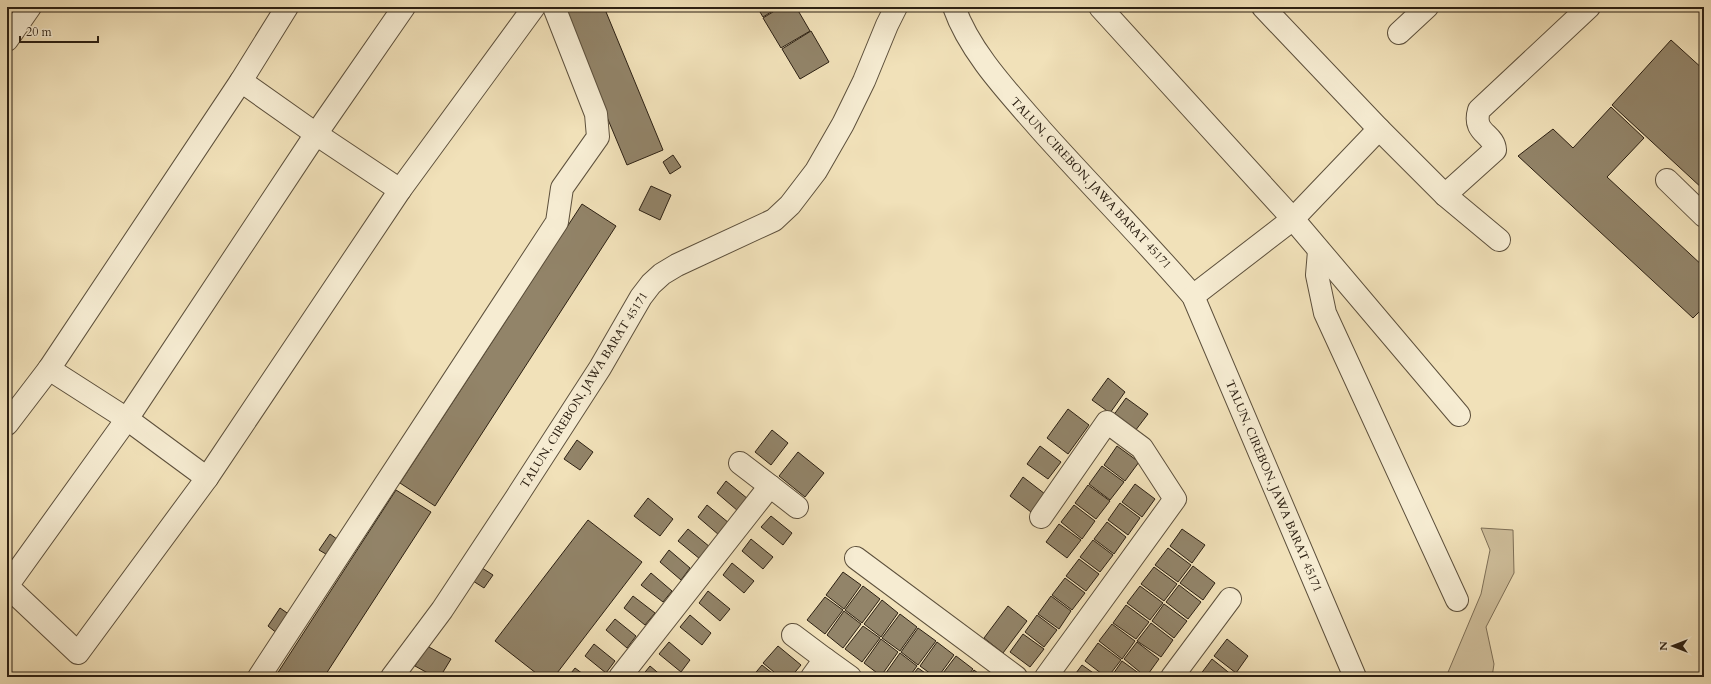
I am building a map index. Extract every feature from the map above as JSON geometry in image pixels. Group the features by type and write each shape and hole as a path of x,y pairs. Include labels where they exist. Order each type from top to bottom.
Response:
{"street":[{"path":"7,40 30,7"},
{"path":"7,424 49,369 240,81 287,7"},
{"path":"404,7 316,134 127,419 7,586 78,653 207,478 400,190 534,7"},
{"path":"259,677 385,482 554,228 557,222 559,199 562,188 598,137 596,114 554,7"},
{"name":"TALUN, CIREBON, JAWA BARAT 45171","path":"392,677 442,610 516,498 600,368 641,296 651,284 662,274 677,265 774,220 790,205 816,171 844,124 864,82 887,24 896,7"},
{"name":"TALUN, CIREBON, JAWA BARAT 45171","path":"954,7 975,48 990,71 1009,94 1067,160 1151,247 1193,296 1355,677"},
{"path":"1100,7 1293,219 1459,415"},
{"path":"1263,7 1379,130 1445,195 1499,240"},
{"path":"1399,33 1427,7"},
{"path":"1445,195 1495,150 1495,145 1479,126 1477,116 1479,110 1589,7"},
{"path":"240,81 400,190"},
{"path":"1193,296 1293,219 1379,130"},
{"path":"1667,180 1704,216"},
{"path":"1319,251 1317,275 1325,313 1457,600"},
{"path":"49,369 127,419 207,478"},
{"path":"1041,517 1107,422 1142,448 1175,499 1046,677"},
{"path":"740,463 797,507"},
{"path":"620,677 770,486"},
{"path":"856,558 1016,677"},
{"path":"1172,677 1230,599"},
{"path":"793,635 850,677"},
{"path":"812,677 826,659"}],"shaded area":[{"path":"1481,528 1513,530 1514,573 1486,627 1494,664 1492,677 1446,677 1481,594 1490,550"}],"building":[{"path":"561,7 604,7 663,150 627,165"},
{"path":"757,7 779,7 763,17"},
{"path":"781,7 796,7 810,31 781,48 763,18"},
{"path":"811,31 829,62 800,79 782,49"},
{"path":"1671,40 1704,70 1704,190 1612,105"},
{"path":"1611,107 1644,138 1607,177 1704,267 1704,307 1693,318 1518,156 1553,129 1573,148"},
{"path":"673,155 681,167 670,174 663,162"},
{"path":"651,186 671,195 660,220 639,210"},
{"path":"582,204 616,226 435,506 400,483"},
{"path":"1108,378 1125,392 1110,413 1092,400"},
{"path":"1126,398 1148,414 1135,431 1113,416"},
{"path":"1068,409 1089,425 1068,454 1047,438"},
{"path":"772,430 788,443 771,465 755,452"},
{"path":"577,440 593,452 580,470 564,459"},
{"path":"1040,446 1061,462 1048,479 1027,464"},
{"path":"1117,446 1139,462 1125,481 1104,465"},
{"path":"798,452 824,473 805,497 779,476"},
{"path":"1102,466 1124,482 1110,500 1089,484"},
{"path":"1023,477 1045,494 1031,512 1010,496"},
{"path":"726,481 748,499 738,511 717,493"},
{"path":"1135,484 1155,499 1142,517 1122,502"},
{"path":"1088,485 1110,501 1096,519 1075,503"},
{"path":"396,490 431,512 324,677 275,677"},
{"path":"648,498 673,519 660,536 634,516"},
{"path":"1120,503 1140,518 1128,535 1108,520"},
{"path":"707,505 729,523 719,535 698,517"},
{"path":"1074,505 1095,521 1082,539 1061,522"},
{"path":"771,516 792,533 783,545 761,527"},
{"path":"588,520 642,562 554,677 541,677 495,641"},
{"path":"1107,522 1126,537 1114,554 1094,539"},
{"path":"1059,524 1081,540 1067,558 1046,542"},
{"path":"688,529 710,547 700,559 678,541"},
{"path":"1182,529 1205,545 1192,563 1170,546"},
{"path":"330,534 341,542 331,557 319,550"},
{"path":"751,539 773,557 763,569 742,551"},
{"path":"1093,540 1113,555 1100,572 1080,557"},
{"path":"1168,548 1191,565 1178,582 1155,565"},
{"path":"669,550 690,568 681,580 660,562"},
{"path":"1079,559 1099,574 1086,591 1066,576"},
{"path":"732,563 754,581 744,593 723,575"},
{"path":"1193,566 1215,583 1203,600 1180,583"},
{"path":"1154,567 1177,584 1164,601 1141,584"},
{"path":"482,568 493,575 484,588 473,581"},
{"path":"843,572 861,585 844,609 826,595"},
{"path":"651,573 672,591 663,602 641,585"},
{"path":"1065,578 1085,593 1072,610 1052,595"},
{"path":"1179,585 1201,602 1188,619 1166,602"},
{"path":"863,586 880,599 862,623 845,610"},
{"path":"1140,586 1163,603 1150,620 1127,603"},
{"path":"708,591 730,609 720,621 699,603"},
{"path":"633,596 655,613 645,625 624,608"},
{"path":"1051,596 1071,611 1059,629 1038,614"},
{"path":"825,597 843,610 825,634 807,620"},
{"path":"882,600 898,613 881,637 864,624"},
{"path":"1164,604 1187,621 1174,638 1152,621"},
{"path":"1126,605 1149,622 1136,639 1113,623"},
{"path":"1008,606 1027,621 1003,653 984,638"},
{"path":"280,608 290,615 278,634 268,626"},
{"path":"844,611 861,624 843,648 827,635"},
{"path":"900,614 917,627 900,651 882,638"},
{"path":"690,615 711,633 702,645 680,627"},
{"path":"1037,615 1057,630 1044,647 1025,632"},
{"path":"615,619 636,636 627,648 606,630"},
{"path":"1151,623 1173,640 1161,657 1137,641"},
{"path":"1112,624 1135,641 1122,659 1099,641"},
{"path":"863,626 880,638 862,662 845,649"},
{"path":"918,628 936,641 918,665 901,652"},
{"path":"1023,634 1044,649 1030,667 1010,652"},
{"path":"881,639 898,652 881,676 864,663"},
{"path":"1227,639 1248,656 1236,673 1214,656"},
{"path":"669,642 690,660 681,672 659,654"},
{"path":"937,642 954,655 938,677 935,677 920,666"},
{"path":"1137,642 1159,659 1146,677 1124,659"},
{"path":"1098,643 1121,660 1108,677 1085,661"},
{"path":"594,644 615,661 606,673 585,656"},
{"path":"427,646 451,659 440,677 435,677 415,666"},
{"path":"778,646 801,665 791,677 780,677 763,663"},
{"path":"900,653 917,666 909,677 883,677"},
{"path":"956,656 973,669 967,677 940,677"},
{"path":"1212,659 1233,676 1203,677 1200,675"},
{"path":"1122,661 1144,677 1111,677"},
{"path":"762,665 777,677 752,677"},
{"path":"1082,665 1099,677 1073,677"},
{"path":"650,666 663,677 641,677"},
{"path":"575,668 587,677 568,677"},
{"path":"918,668 931,677 911,677"},
{"path":"974,670 983,677 969,677"}]}
